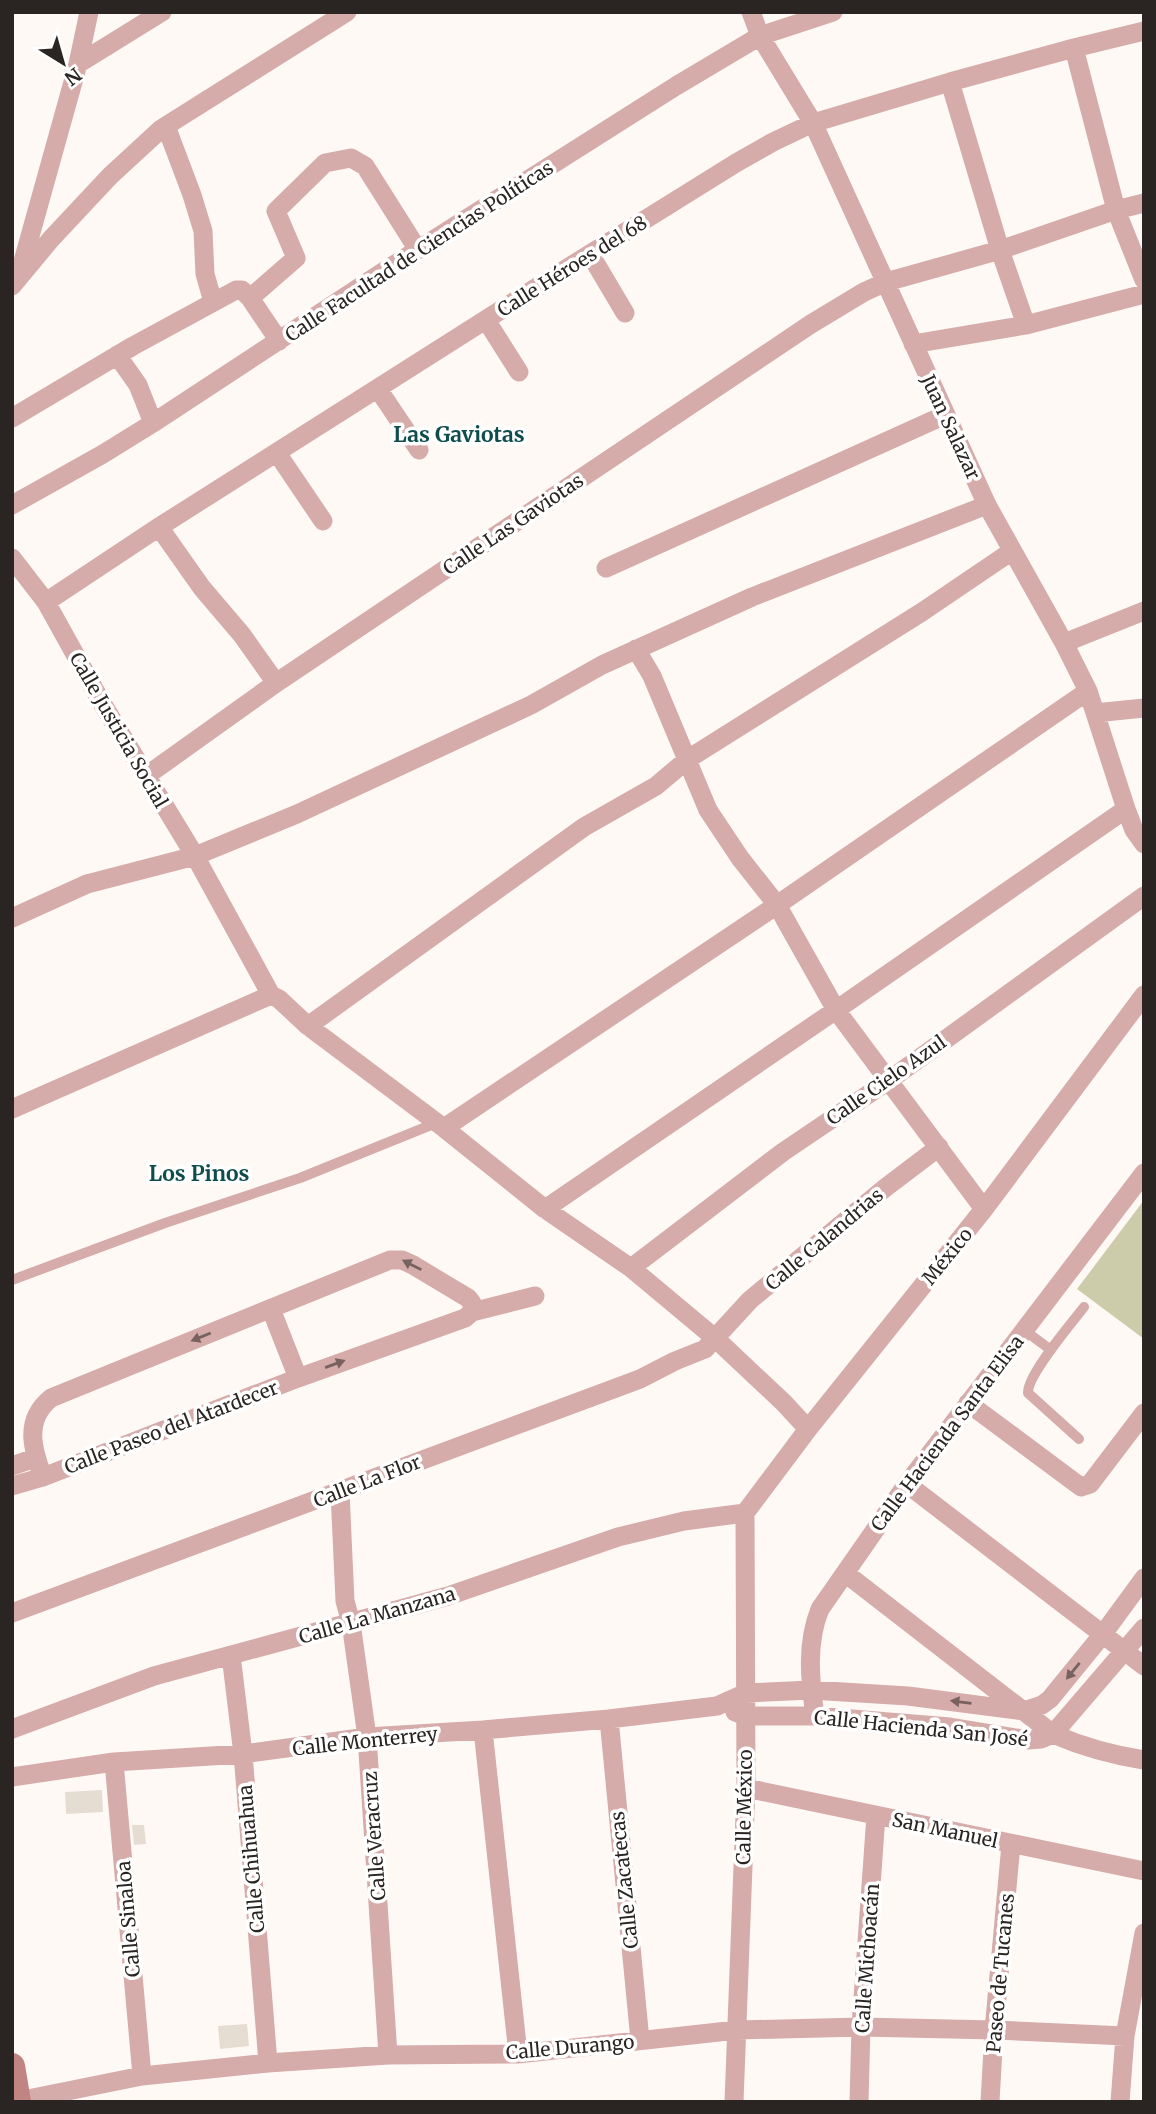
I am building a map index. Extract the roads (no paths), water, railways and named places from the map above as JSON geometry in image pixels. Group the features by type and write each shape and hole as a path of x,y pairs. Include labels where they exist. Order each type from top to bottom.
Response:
{"main road":[{"path":"12,2066 18,2101"}],"street":[{"path":"15,283 78,64 89,12"},
{"path":"78,64 162,12"},
{"path":"15,283 51,239 110,176 166,126 347,12"},
{"name":"Juan Salazar","path":"751,12 760,36 813,123 987,505 1088,691 1137,825"},
{"name":"Calle Facultad de Ciencias Políticas","path":"12,505 153,423 676,86 760,36 833,12"},
{"name":"Calle Héroes del 68","path":"46,603 159,527 736,163 813,123 950,82 1144,31"},
{"path":"1074,48 1116,210 1144,280"},
{"path":"950,82 1000,250 1026,325"},
{"path":"166,126 192,195 202,231 205,274 213,302"},
{"path":"250,298 296,258 276,211 325,163 351,158 365,166 418,250"},
{"name":"Calle Las Gaviotas","path":"146,776 276,683 811,324 864,292 886,282 1000,250 1144,203"},
{"path":"590,254 625,313"},
{"path":"12,418 117,355 236,290 242,290 250,298 279,341"},
{"path":"913,345 1026,325 1144,294"},
{"path":"486,320 519,372"},
{"path":"117,355 138,385 153,423"},
{"path":"378,389 419,450"},
{"path":"606,568 945,415"},
{"path":"277,453 323,521"},
{"path":"12,918 87,884 195,856 297,814 531,705 602,665 752,597 987,505"},
{"path":"159,527 202,588 242,635 276,683"},
{"path":"308,1026 584,827 656,786 688,759 922,612 1012,551"},
{"name":"Calle Justicia Social","path":"12,558 46,603 102,704 195,856 271,995"},
{"path":"1064,643 1144,611"},
{"path":"636,649 652,676 708,810 740,858 777,905 836,1010 984,1209"},
{"path":"441,1125 777,905 1088,691"},
{"path":"1095,713 1144,708"},
{"path":"545,1209 836,1010 1137,825"},
{"name":"Calle Cielo Azul","path":"631,1268 783,1152 888,1081 1144,895"},
{"path":"12,1109 271,995 308,1026 441,1125 545,1209 631,1268 716,1339 808,1429"},
{"name":"México","path":"745,1513 808,1429 984,1209 1144,995"},
{"name":"Calle Calandrias","path":"716,1339 750,1300 885,1188 939,1147"},
{"name":"Calle Hacienda Santa Elisa","path":"815,1716 811,1690 812,1628 820,1609 968,1402 1144,1174"},
{"name":"Calle Paseo del Atardecer","path":"43,1477 36,1458 32,1433 34,1419 40,1407 51,1398 390,1260 402,1260 468,1297 472,1303 472,1312"},
{"name":"Calle Paseo del Atardecer","path":"12,1486 43,1477 298,1378 465,1318 472,1312 535,1296"},
{"name":"Calle Paseo del Atardecer","path":"271,1309 298,1378"},
{"name":"Calle La Flor","path":"12,1613 640,1379 705,1349 716,1339"},
{"path":"968,1402 1081,1487 1090,1484 1144,1413"},
{"name":"Calle Paseo del Atardecer","path":"12,1466 36,1458"},
{"path":"907,1484 1144,1666"},
{"name":"Calle Veracruz","path":"340,1492 345,1601 351,1623 367,1737 388,2056"},
{"name":"Calle La Manzana","path":"12,1729 154,1676 448,1596 618,1537 684,1521 745,1513"},
{"name":"Calle México","path":"734,2102 746,1788 745,1513"},
{"path":"845,1573 1024,1711"},
{"path":"1103,1634 1144,1578"},
{"path":"1053,1734 1144,1628"},
{"name":"Calle Hacienda San José","path":"746,1693 811,1690 908,1696 1024,1711 1050,1699 1103,1634"},
{"name":"Calle Chihuahua","path":"231,1656 243,1754 268,2063"},
{"name":"Calle Monterrey","path":"12,1777 114,1762 243,1754 367,1737 608,1719 718,1706 746,1693"},
{"name":"Calle Monterrey","path":"718,1706 745,1716"},
{"name":"Calle Hacienda San José","path":"1024,1711 1053,1734 1076,1744 1144,1760"},
{"name":"Calle Hacienda San José","path":"745,1716 815,1716 950,1727 1028,1740 1053,1734"},
{"name":"Calle Zacatecas","path":"608,1719 640,2040"},
{"path":"483,1730 519,2054"},
{"name":"Calle Sinaloa","path":"114,1762 142,2076"},
{"name":"San Manuel","path":"746,1788 1144,1871"},
{"name":"Calle Michoacán","path":"859,2102 861,2027 876,1815"},
{"name":"Paseo de Tucanes","path":"990,2102 1011,1844"},
{"path":"1120,2102 1125,2036 1144,1933"},
{"name":"Calle Durango","path":"18,2101 142,2076 268,2063 388,2056 519,2054 737,2030 861,2027 1125,2036"}],"lane":[{"path":"12,1280 441,1125"},
{"path":"1079,1439 1028,1393 1028,1386 1084,1307"},
{"path":"1024,1330 1051,1350"}],"district":[{"name":"Las Gaviotas","path":"459,435"},
{"name":"Los Pinos","path":"199,1174"}]}
